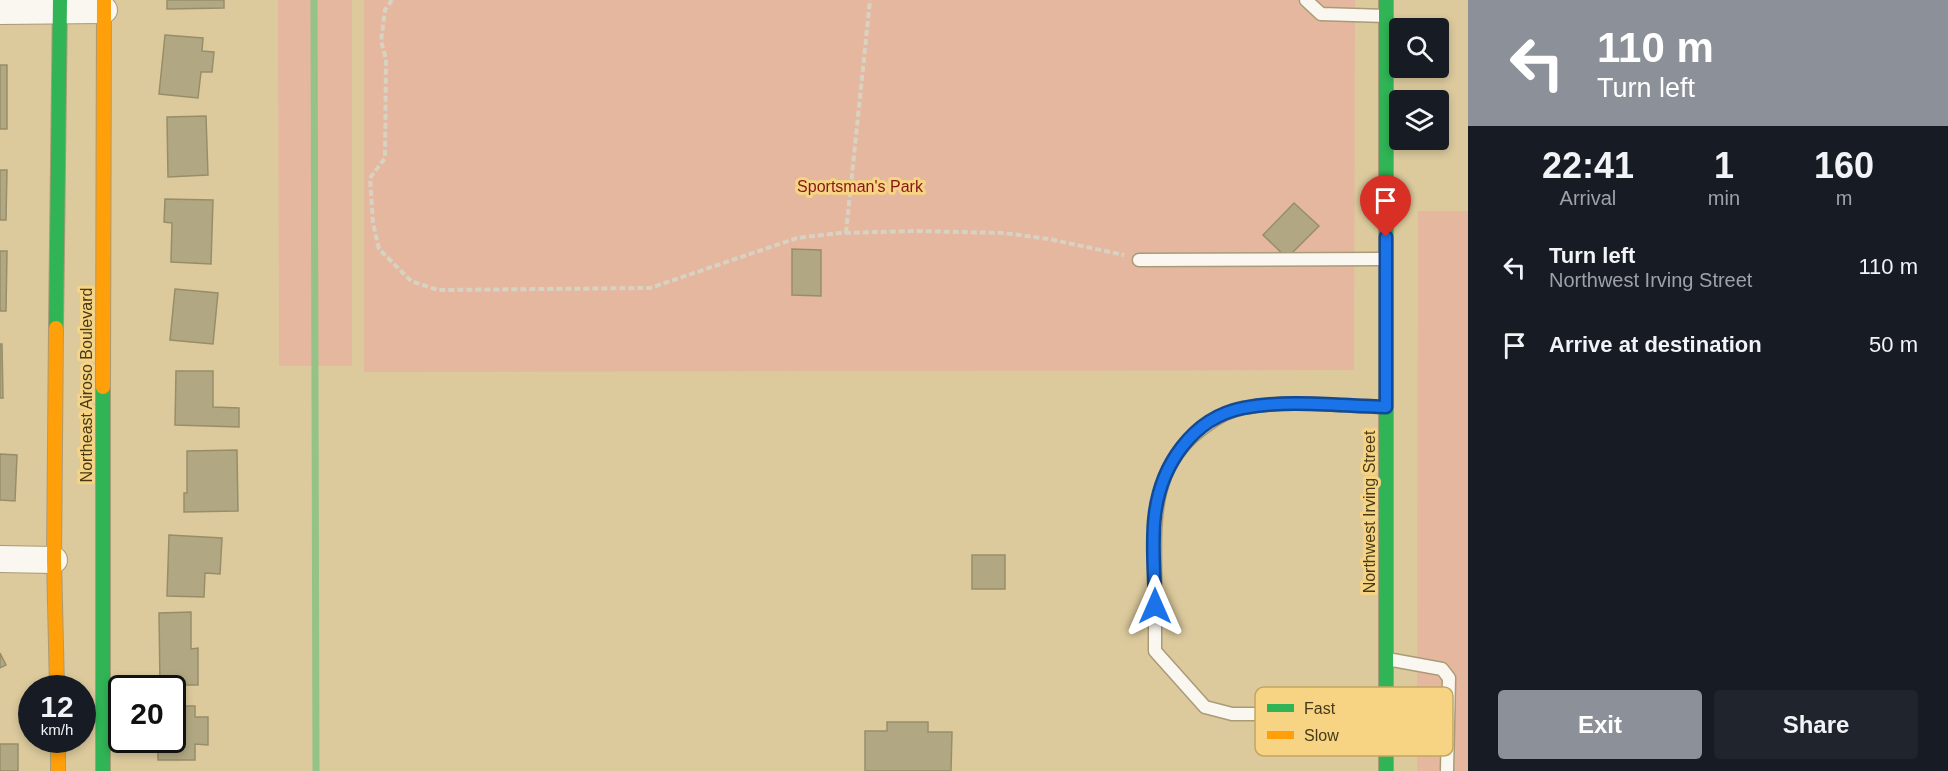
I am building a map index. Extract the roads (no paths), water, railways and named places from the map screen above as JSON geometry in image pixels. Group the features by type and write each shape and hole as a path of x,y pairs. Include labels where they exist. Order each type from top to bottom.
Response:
{"main road":[{"name":"Northwest Irving Street","path":"1386,0 1386,687"},
{"name":"Northeast Airoso Boulevard","path":"57,675 54,560 60,5"},
{"name":"Northeast Airoso Boulevard","path":"103,771 104,5"},
{"path":"58,753 58,771"}],"street":[{"path":"0,11 60,5 104,5"},
{"path":"0,559 54,560"}],"lane":[{"path":"1306,0 1321,14 1386,16"},
{"path":"1139,260 1386,259"},
{"path":"1255,714 1232,714 1205,707 1155,651 1154,516 1159,491 1168,466 1187,440 1214,419 1242,408 1276,405 1386,407"},
{"path":"1386,658 1442,669 1449,678 1449,687"},
{"path":"1447,756 1447,771"}],"waterway":[{"path":"314,0 316,771"}],"park label":[{"name":"Sportsman's Park","path":"860,186"}]}
